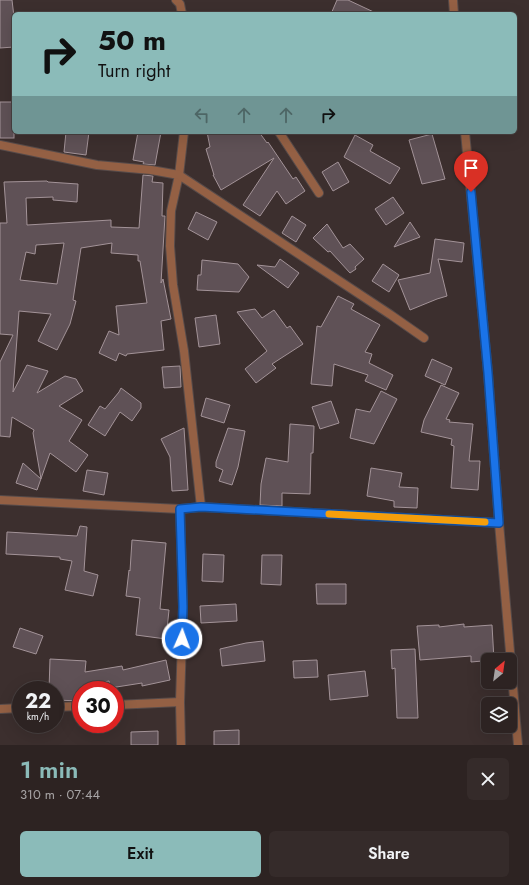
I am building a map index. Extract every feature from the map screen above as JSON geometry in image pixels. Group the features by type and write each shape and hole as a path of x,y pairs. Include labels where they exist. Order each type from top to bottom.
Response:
{"street":[{"path":"453,0 454,12"},
{"path":"178,2 181,12"},
{"path":"178,2 187,12"},
{"path":"184,134 171,210 170,246 173,285 184,351 201,507"},
{"path":"280,134 318,194"},
{"path":"465,134 488,373 518,745"},
{"path":"0,145 97,165 151,170 178,175 391,314 424,338"},
{"path":"0,500 180,509 201,507 499,523"},
{"path":"180,509 183,607 180,702 181,745"},
{"path":"124,705 180,702"},
{"path":"0,709 12,708"}],"building":[{"path":"0,0 12,0 13,12 12,12 12,47 0,48"},
{"path":"337,0 348,0 374,12 332,12"},
{"path":"0,102 12,102 12,134 14,134 14,138 0,138"},
{"path":"66,134 89,134 86,155 64,152"},
{"path":"138,134 161,134 155,165 143,164 144,162 133,160"},
{"path":"207,134 260,134 267,143 268,142 293,179 296,177 305,191 286,204 277,191 260,216 243,205 274,158 221,190 213,175 206,149 210,147"},
{"path":"432,134 445,179 422,184 409,140"},
{"path":"355,135 373,145 370,151 400,168 390,184 344,157"},
{"path":"338,162 349,182 333,191 322,172"},
{"path":"143,175 153,176 152,182 163,183 162,216 165,216 161,283 163,279 171,319 161,321 164,350 127,354 126,356 119,353 116,361 99,353 109,331 119,335 116,306 147,303 138,255 111,253 112,243 81,248 73,300 76,301 70,324 57,350 38,341 51,314 19,311 13,392 27,365 48,371 37,393 65,376 76,379 83,391 59,406 82,420 69,441 88,455 76,472 50,453 41,479 33,433 34,430 12,417 10,437 0,436 0,362 13,335 0,334 0,223 7,223 4,182 47,181 78,184 77,202 53,200 53,197 26,198 27,225 111,220 111,227 139,228","holes":["64,243 57,284 20,280 26,252 35,254 36,245"]},
{"path":"393,197 404,213 386,225 375,209"},
{"path":"196,212 217,222 208,240 188,229"},
{"path":"292,216 306,225 296,242 282,233"},
{"path":"410,222 420,237 394,247"},
{"path":"327,224 343,248 350,244 364,259 355,267 356,269 350,273 330,251 328,252 313,238"},
{"path":"435,239 464,243 462,262 438,259 447,296 410,310 398,280 430,273"},
{"path":"280,259 299,273 288,288 257,265 275,267"},
{"path":"202,260 238,264 249,277 239,292 197,290 198,275 201,275"},
{"path":"383,264 399,275 389,292 372,281"},
{"path":"338,296 354,304 351,309 380,325 365,352 372,354 369,363 393,375 386,390 365,381 368,375 334,364 332,386 311,384 317,326 321,327"},
{"path":"255,309 262,318 274,310 287,328 290,326 303,344 272,364 276,368 256,383 245,369 267,351 237,312"},
{"path":"216,315 220,344 199,347 195,318"},
{"path":"432,359 452,368 445,385 425,376"},
{"path":"180,366 181,387 164,388 162,367"},
{"path":"441,385 459,393 446,419 450,420 449,422 473,424 469,461 480,461 478,490 451,488 454,446 451,445 452,439 421,432 424,420"},
{"path":"121,388 141,403 141,408 132,421 120,412 105,436 88,425 100,406 105,409"},
{"path":"381,391 397,399 374,444 350,438 356,409 370,412"},
{"path":"206,398 230,405 224,423 201,416"},
{"path":"331,401 339,423 320,429 312,407"},
{"path":"290,424 314,426 313,453 311,453 310,494 282,493 282,506 260,505 261,484 266,458 288,462"},
{"path":"184,428 188,490 172,491 170,457 161,439"},
{"path":"228,428 245,431 238,467 232,485 219,481 223,470 216,467 216,462"},
{"path":"23,463 41,479 37,490 16,483"},
{"path":"371,468 402,473 399,487 418,488 417,508 394,507 394,501 367,496"},
{"path":"87,470 108,473 104,495 83,491"},
{"path":"80,526 87,527 84,571 98,575 93,596 65,590 72,561 60,559 60,557 6,554 7,532 77,536"},
{"path":"132,540 166,543 160,609 169,610 166,639 136,635 140,598 126,596 129,570 130,571"},
{"path":"203,554 224,555 223,582 202,581"},
{"path":"262,555 282,555 281,585 261,584"},
{"path":"316,584 346,584 346,604 317,604"},
{"path":"236,604 237,621 201,623 200,606"},
{"path":"464,624 464,627 492,625 494,653 481,653 481,661 471,662 471,656 420,660 417,626 439,625 439,627"},
{"path":"20,628 43,636 36,654 13,647"},
{"path":"263,641 265,661 222,666 220,649"},
{"path":"415,649 418,718 397,718 395,668 392,669 391,650"},
{"path":"50,659 86,661 85,672 122,666 123,670 166,660 170,680 142,686 142,683 124,686 124,681 72,681 72,701 64,700 64,681 49,681"},
{"path":"317,660 318,677 294,678 293,661"},
{"path":"365,671 368,696 330,700 328,675"},
{"path":"239,730 239,745 214,745 214,731"},
{"path":"158,731 158,745 131,745 131,732"}],"slow traffic":[{"path":"329,514 485,522"}],"route":[{"path":"182,639 183,607 180,509 201,507 499,523 488,373 471,192"}]}
